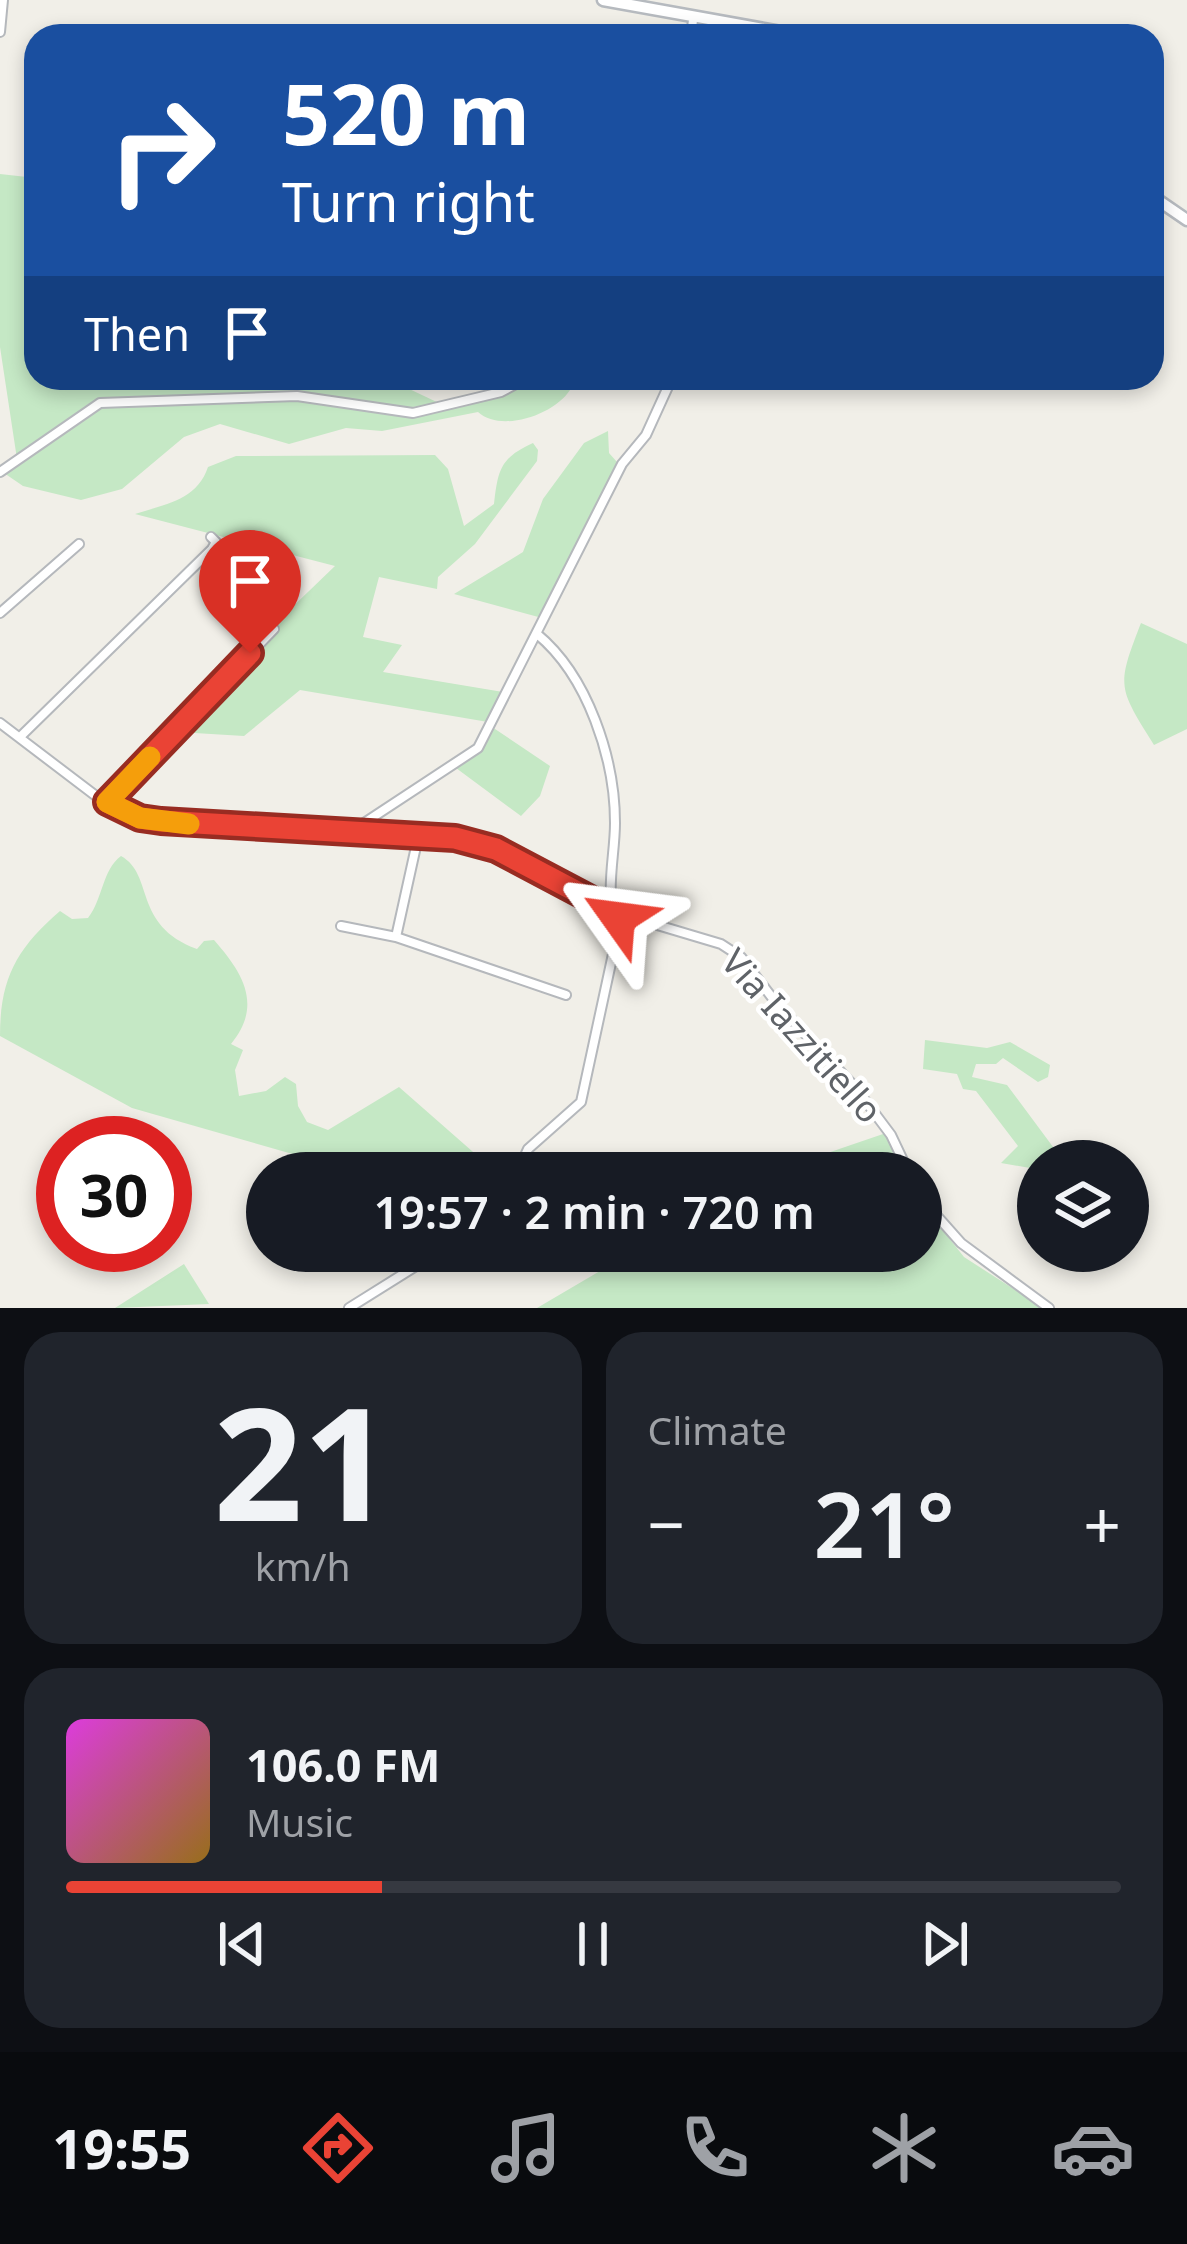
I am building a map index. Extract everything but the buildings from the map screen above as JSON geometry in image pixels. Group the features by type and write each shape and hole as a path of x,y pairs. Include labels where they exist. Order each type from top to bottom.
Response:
{"main road":[{"path":"603,0 720,24"}],"street":[{"path":"0,32 4,0"},
{"path":"693,20 693,24"},
{"path":"0,472 100,403 297,396 413,412 504,390"},
{"path":"359,831 361,825 478,748 622,464 646,435 667,390"},
{"path":"20,737 212,549 216,542 211,536"},
{"path":"0,613 80,544"},
{"path":"107,802 274,629"},
{"path":"527,1152 581,1102 615,953 617,913 611,905 615,822 610,772 585,701 549,644 537,634"},
{"name":"Via Iazzitiello","path":"0,723 107,802 140,818 265,830 418,833 496,849 617,913 721,944 740,957 881,1120 898,1152"},
{"path":"396,937 418,833"},
{"path":"341,926 396,937 566,995"},
{"path":"942,1222 961,1243 1049,1308"},
{"path":"349,1308 406,1272"}],"green space":[{"path":"0,174 24,177 24,390 411,390 441,404 394,409 304,393 171,399 297,397 414,414 508,390 570,390 552,407 513,421 478,412 382,431 346,428 289,444 220,424 184,437 122,489 81,500 23,486 4,473 94,403 17,459 0,347"},
{"path":"608,431 609,453 617,462 542,618 454,594 523,552 543,499 584,443"},
{"path":"533,443 537,461 475,544 438,577 437,589 379,577 363,637 402,645 383,672 503,692 488,722 300,690 244,736 178,732 257,641 335,566 135,514 188,494 208,467 236,456 435,455 448,469 464,526 494,504 499,474 507,460"},
{"path":"1141,623 1187,644 1187,729 1154,745 1125,686 1127,661"},
{"path":"492,727 550,766 540,796 521,816 456,768 481,748"},
{"path":"121,856 131,864 162,927 197,949 204,941 214,940 241,977 246,1016 231,1044 243,1050 235,1070 239,1096 266,1091 285,1077 296,1084 298,1106 307,1122 328,1130 399,1087 473,1152 286,1152 192,1125 192,1116 160,1116 132,1108 0,1036 7,981 22,952 60,911 72,919 88,918"},
{"path":"925,1040 987,1048 1010,1042 1050,1065 1048,1077 1038,1082 1003,1058 996,1064 976,1064 972,1077 1007,1085 1048,1140 1017,1140 1017,1145 976,1091 963,1089 957,1074 923,1069"},
{"path":"886,1133 896,1152 830,1152"},
{"path":"1017,1147 1017,1166 1001,1163"},
{"path":"942,1229 964,1257 1043,1308 537,1308 598,1272 942,1272"},
{"path":"171,1272 189,1272 209,1304 115,1308"}],"slow traffic":[{"path":"150,757 107,802 140,818 189,824"}],"route":[{"path":"250,653 107,802 140,818 161,821 455,838 496,849 617,913 618,918"}]}
